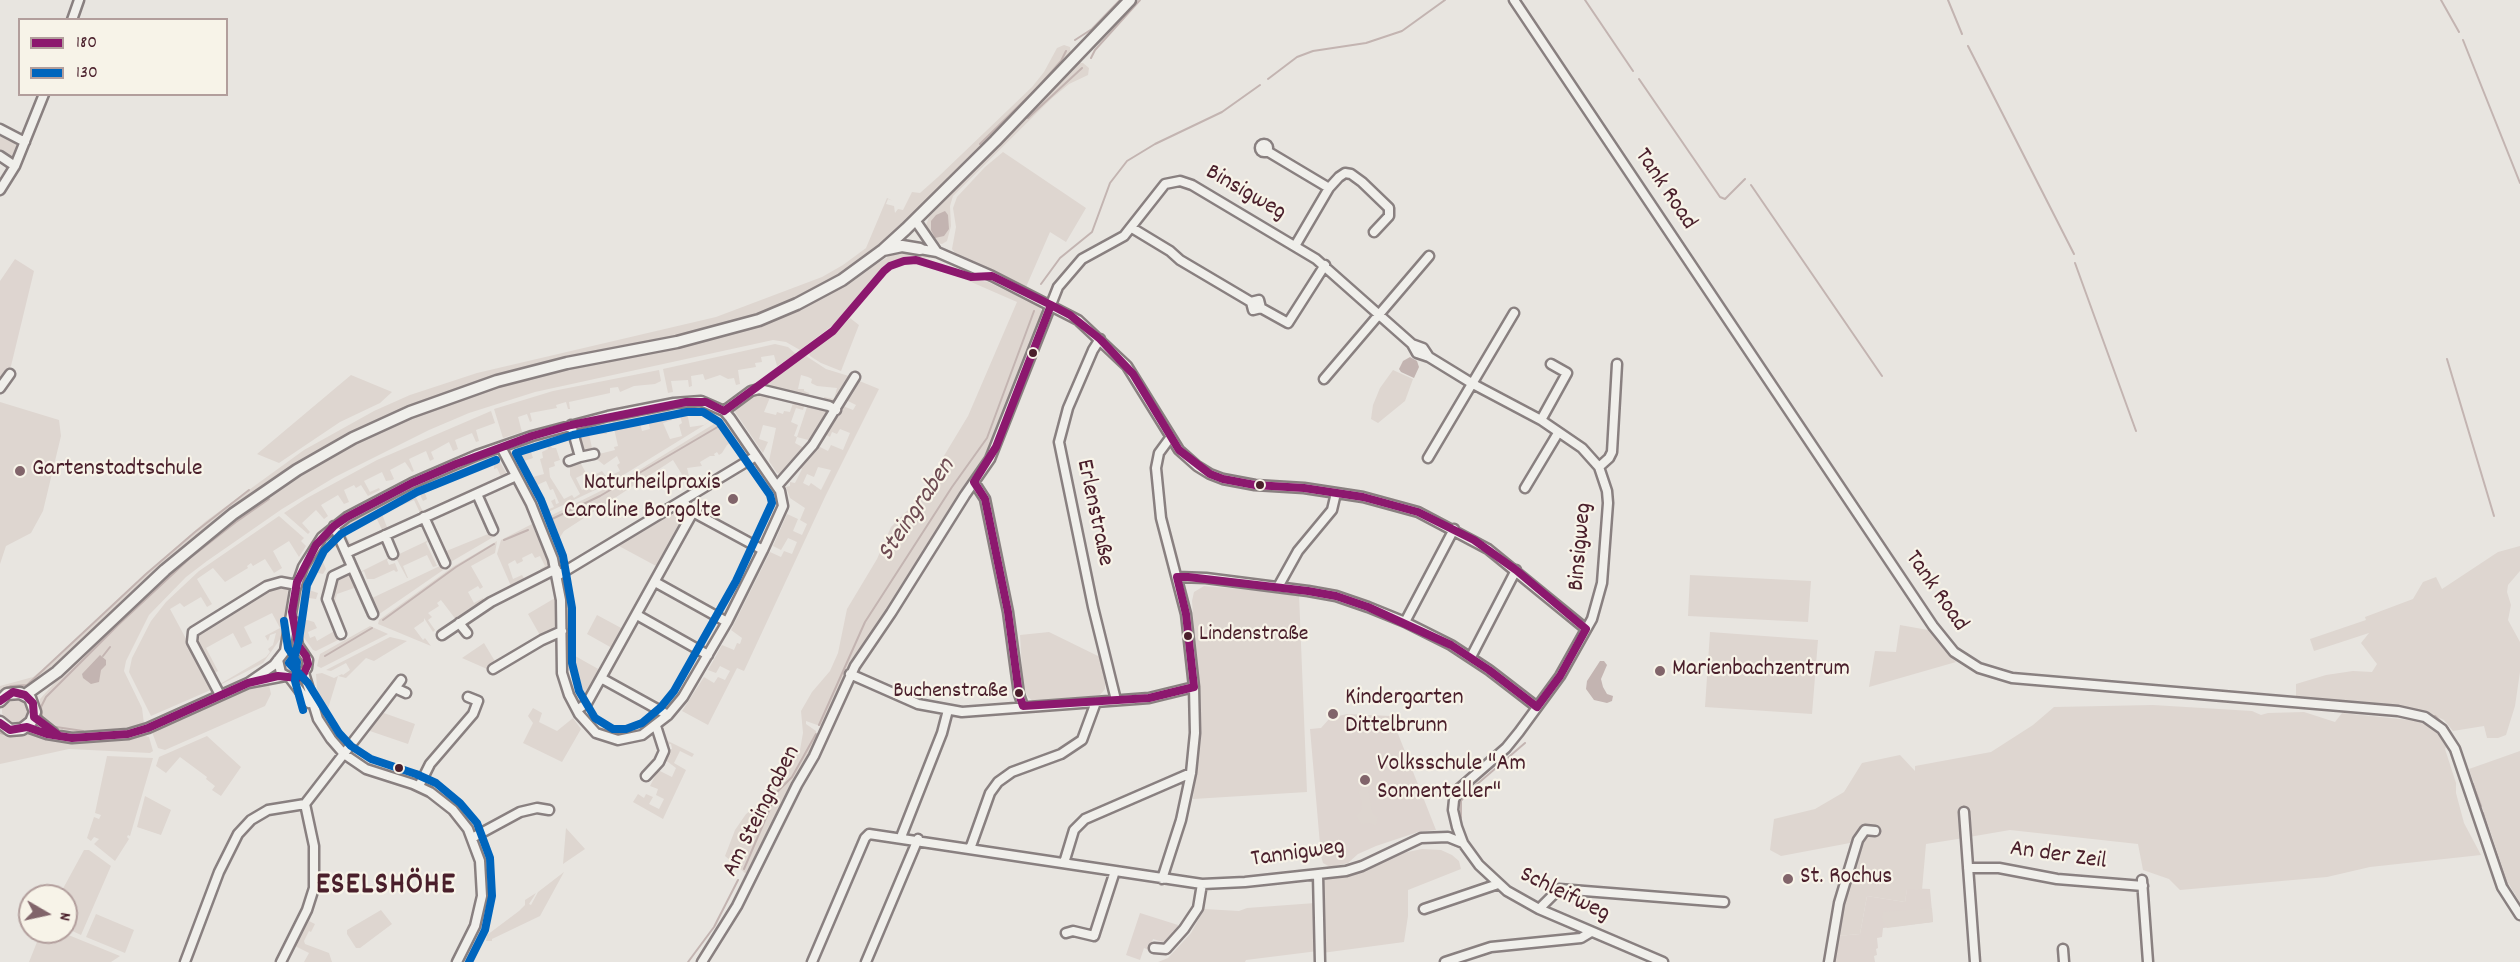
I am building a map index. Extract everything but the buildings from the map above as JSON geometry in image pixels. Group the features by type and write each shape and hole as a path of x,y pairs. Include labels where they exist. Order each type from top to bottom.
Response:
{"main road":[{"path":"29,699 165,570 233,514 297,470 344,443 410,412 497,381 567,363 677,342 759,320 823,291 883,250 906,229 995,141 1130,0"},
{"path":"906,229 920,249"},
{"path":"883,250 902,246 920,249"},
{"path":"0,701 14,692 29,699 34,717 27,727 22,729 10,730 0,723"}],"street":[{"path":"73,18 79,0"},
{"name":"Tank Road","path":"1514,0 1931,623 1954,652 1979,668 2012,678 2398,711 2425,717 2442,729 2455,749 2502,886 2520,915"},
{"path":"0,190 15,166 43,96"},
{"path":"0,129 25,142"},
{"path":"1268,151 1329,188"},
{"path":"0,156 15,166"},
{"path":"1295,246 1329,188 1345,173 1351,174 1375,194 1390,212 1374,232"},
{"name":"Binsigweg","path":"1051,305 1063,280 1082,259 1120,239 1132,228 1165,184 1180,181 1192,185 1325,266 1412,344 1417,353 1430,357 1473,384 1541,420 1581,448 1599,467 1607,491 1606,545 1602,583 1594,612 1560,676 1538,707 1506,748 1459,789 1452,810"},
{"path":"915,220 937,252"},
{"path":"1132,228 1170,251 1180,260 1251,302 1259,300 1261,308 1287,323 1325,266"},
{"path":"920,249 937,252 1028,293 1078,320 1100,339 1133,374 1170,438 1197,466 1223,479 1255,486 1363,496 1405,508 1454,529 1488,549 1586,629"},
{"path":"1324,379 1429,256"},
{"name":"Am Steingraben","path":"702,962 736,906 814,756 850,674 996,447 1051,305"},
{"path":"1428,458 1514,313"},
{"name":"Erlenstraße","path":"1100,339 1068,408 1059,442 1116,700"},
{"path":"1541,420 1567,373 1551,364"},
{"path":"1599,467 1610,459 1612,452 1617,364"},
{"path":"0,388 10,374"},
{"path":"777,486 813,445 855,377"},
{"path":"724,411 751,391 759,389 829,406 836,410"},
{"path":"27,727 60,736 90,737 138,731 248,683 278,660 285,651 297,585 309,555 334,526 357,511 412,483 501,447 571,425 686,402 706,402 724,411 777,486 783,498 782,508 726,622 683,697 656,726 636,738 611,739 591,729 576,710 569,695 562,673 562,609 556,573 544,533 501,447"},
{"path":"571,425 580,457"},
{"path":"1525,488 1558,433"},
{"path":"1162,879 1177,835 1191,773 1195,733 1194,687 1186,614 1161,518 1156,468 1159,453 1170,438"},
{"path":"569,460 594,454"},
{"path":"442,635 514,589 556,573 756,456"},
{"path":"346,553 516,476"},
{"path":"974,482 983,494 990,520 1023,706"},
{"path":"1278,587 1298,551 1332,510 1336,493"},
{"path":"477,494 493,530"},
{"path":"683,500 693,512 763,550"},
{"path":"576,710 586,703 601,678 693,512"},
{"path":"424,517 445,563"},
{"path":"334,526 373,614"},
{"path":"1405,622 1454,529"},
{"path":"385,535 393,554"},
{"path":"341,634 327,598 333,576 352,567"},
{"path":"1471,657 1516,570"},
{"path":"1177,577 1206,578 1336,596 1405,622 1442,640 1471,657 1538,707"},
{"path":"220,695 192,642 193,632 267,586 281,582 297,585"},
{"path":"655,582 726,622"},
{"path":"292,612 300,650 308,660 304,673 314,711"},
{"path":"637,615 708,655"},
{"path":"459,623 467,633"},
{"path":"493,669 562,631"},
{"path":"285,651 293,648 300,650"},
{"path":"278,660 279,669 314,711 327,734 344,754 366,769 419,786 453,810 472,838 482,873 482,900 475,926 457,962"},
{"path":"248,683 287,677 298,678 304,673"},
{"path":"850,674 908,700 948,711 962,712 1149,698 1194,687"},
{"path":"601,678 668,715"},
{"path":"281,962 307,910 314,888 314,846 305,804 312,792 401,680"},
{"path":"395,688 406,693"},
{"path":"419,786 430,764 473,714 478,701 468,698"},
{"path":"970,849 990,793 998,782 1012,772 1072,748 1082,740 1096,702"},
{"path":"901,837 942,733 948,711"},
{"path":"34,717 60,736"},
{"path":"646,776 659,762 664,751 656,726"},
{"path":"1064,863 1074,830 1085,819 1191,773"},
{"path":"185,962 219,872 238,834 251,820 268,810 305,804"},
{"path":"472,838 520,812 537,808 549,810"},
{"name":"Schleifweg","path":"1452,810 1463,843 1479,865 1498,884 1539,909 1663,962"},
{"path":"1965,812 1975,962"},
{"path":"1828,962 1839,903 1858,840 1865,830 1875,831"},
{"name":"Tannigweg","path":"812,962 867,834 918,839 1202,884 1318,875 1362,866 1421,838 1448,837 1463,843"},
{"path":"866,962 918,839"},
{"name":"An der Zeil","path":"1968,868 1999,868 2056,879 2143,883 2148,962"},
{"path":"1066,933 1073,931 1094,936 1115,871"},
{"path":"1318,875 1320,962"},
{"path":"1154,948 1166,949 1184,929 1198,908 1202,884"},
{"path":"1424,909 1498,884"},
{"path":"1539,909 1560,889 1724,902"},
{"path":"1445,962 1491,947 1581,938 1591,932"},
{"path":"2063,949 2064,962"}],"shaded area":[{"path":"1064,45 1070,47 1071,55 999,131 908,220 841,276 774,310 716,329 479,382 408,408 292,469 36,684 27,689 0,695 0,686 33,677 48,665 206,521 304,450 374,411 410,395 477,373 716,317 822,277 843,265 866,248 887,198 893,201 888,199 886,204 894,206 895,213 898,209 903,210 912,192 920,193 1032,87 1044,72 1057,48"},
{"path":"1079,63 1089,68 1088,75 1069,84 1051,99 953,196 950,206 951,226 947,241 942,244 936,243 925,228 929,217 1071,68"},
{"path":"0,134 15,142 17,150 14,156 7,157 0,153"},
{"path":"1003,152 1086,208 1066,242 1050,232 1026,287 957,256 952,249 956,227 953,208 957,197 985,167"},
{"path":"945,211 948,215 949,229 944,236 935,238 931,230 931,221 936,215"},
{"path":"899,250 912,250 930,256 930,258 902,259 885,267 837,322 800,350 786,342 773,340 535,392 469,413 429,430 335,477 282,509 207,561 186,577 149,615 126,661 124,671 142,708 144,724 115,731 77,734 59,731 41,719 40,699 69,667 173,569 226,525 288,481 354,443 392,424 474,392 794,310 828,294"},
{"path":"15,259 34,271 11,366 0,383 0,281"},
{"path":"962,278 988,282 1040,307 1042,313 1035,330 1037,331 991,451 968,482 915,570 848,672 824,723 820,726 806,721 806,724 816,731 817,738 751,872 745,873 725,856 735,830 746,814 763,801 778,775 800,750 803,733 801,711 812,692 830,671 838,653 847,609 877,559 891,527 910,508 924,489 968,416 1017,302"},
{"path":"850,318 859,325 841,371 810,356 809,353 838,331"},
{"path":"775,344 788,347 796,354 777,366 774,355 761,357 762,362 755,363 756,367 738,370 740,384 736,385 734,378 728,379 720,375 705,380 703,374 691,376 692,386 689,387 688,380 671,381 673,392 668,393 663,369"},
{"path":"806,356 826,369 852,377 836,402 823,401 824,397 834,399 837,388 817,386 811,383 812,379 801,375 798,389 804,389 809,393 808,397 767,386 767,383"},
{"path":"1410,357 1417,361 1419,367 1414,378 1399,369 1403,361"},
{"path":"659,370 661,381 655,384 634,386 620,392 618,387 610,388 610,393 569,402 570,409 566,402 556,405 557,408 530,413 532,421 530,422 527,414 518,417 522,432 503,438 494,409 553,391"},
{"path":"1393,370 1413,379 1405,401 1378,423 1371,419 1373,405 1380,388"},
{"path":"351,375 392,392 380,403 340,422 279,463 257,454"},
{"path":"857,380 879,389 825,497 744,671 737,668 708,725 682,711 704,677 714,683 718,677 725,680 730,671 720,666 716,673 708,670 722,645 734,650 737,643 740,644 742,638 731,630 770,552 781,557 784,551 792,554 797,542 788,538 781,550 773,546 787,514 798,519 793,531 802,535 807,524 800,520 805,508 790,498 786,487 790,486 790,482 795,483 802,469 799,467 816,445 828,451 831,445 843,450 850,433 840,429 837,434 832,432 830,437 825,434 843,406 853,410 856,405 846,400","holes":["818,467 831,470 821,490 811,483 809,486 803,483 807,474 814,477"]},
{"path":"757,392 771,395 764,412 776,415 777,412 783,414 784,411 790,412 794,400 805,403 803,410 796,408 791,422 798,425 794,436 797,437 795,443 806,449 782,475 777,473 769,461 776,428 763,425 759,439 768,442 763,453 735,412 736,407"},
{"name":"Gartenstadtschule","path":"0,402 59,420 61,436 43,511 31,533 6,546 0,564"},
{"path":"808,404 828,411 812,441 797,437"},
{"path":"697,406 713,410 702,416 700,411 687,412 690,427 704,425 719,416 612,482 544,514 542,512 554,507 551,501 555,499 556,504 559,503 553,489 550,490 546,481 533,487 537,496 534,498 513,455 518,446 528,443 533,458 524,461 529,478 544,474 540,459 543,458 542,452 548,449 547,445 550,444 552,448 556,448 560,460 554,462 555,466 549,468 550,477 564,499 572,495 574,498 580,494 570,475 570,464 580,462 586,473 576,478 582,490 593,485 590,477 602,471 609,476 620,471 617,456 604,465 588,452 583,451 577,433 578,428 604,422 607,434 600,434 597,430 589,434 592,448 597,447 599,454 615,450 614,447 618,446 612,420 638,415 642,431 650,429 646,413 669,410 672,420 663,423 670,439 682,436 679,425 682,423 678,408"},
{"path":"491,411 495,423 476,430 479,441 476,442 472,433 455,440 458,449 453,451 449,442 431,452 434,459 430,461 426,451 409,459 414,471 412,472 405,462 390,470 394,479 392,480 386,481 382,472 364,481 370,492 379,488 380,490 368,496 361,485 356,488 354,485 344,490 349,502 344,504 338,495 321,505 328,516 324,519 316,510 302,523 310,532 308,534 284,513 377,460"},
{"path":"722,419 725,420 747,453 742,456 744,453 735,440 727,445 719,455 717,452 715,456 710,456 700,462 702,466 687,468 689,476 685,478 686,481 673,460 564,531 560,537 563,552 559,551 546,518 623,480"},
{"path":"485,458 500,462 508,476 502,479 497,468 494,469 494,463 491,463 425,493 427,499 423,501 416,487"},
{"path":"412,489 424,514 421,515 414,500 382,514 388,530 383,532 376,517 344,532 352,546 347,545 341,527"},
{"path":"675,509 682,510 687,516 658,567 617,545"},
{"path":"279,516 304,538 301,541 306,546 299,557 289,541 273,551 282,568 274,573 265,559 253,566 251,563 247,566 248,568 225,582 213,568 197,579 212,604 207,607 201,597 184,607 180,603 170,609 213,689 151,716 129,672 132,658 151,621 166,602 199,571"},
{"path":"532,524 549,565 541,571 540,569 545,566 540,556 535,558 532,553 522,558 523,561 517,564 515,560 508,564 513,579 522,575 525,580 511,586 497,554 501,540"},
{"path":"493,532 495,536 449,563 444,552"},
{"path":"328,539 335,539 339,545 320,555 326,569 323,574 314,572 310,581 303,579 312,561"},
{"path":"431,539 426,543 437,566 433,567 427,555 403,566 407,578 395,556"},
{"path":"497,541 495,553 471,566 483,587 480,589 478,586 468,592 474,603 483,598 485,602 457,621 441,600 437,603 439,606 428,613 432,617 428,620 435,630 433,632 424,618 424,621 414,628 431,646 378,624 379,620 454,566"},
{"path":"2520,546 2520,571 2508,585 2507,592 2511,605 2508,620 2520,642 2520,672 2515,706 2506,735 2487,738 2484,726 2453,731 2444,720 2426,712 2398,707 2296,700 2296,684 2326,675 2353,671 2372,672 2377,664 2361,643 2369,633 2314,651 2310,639 2366,620 2365,617 2413,599 2423,582 2436,577 2442,589 2498,552"},
{"path":"390,557 387,560 389,565 395,563 398,571 394,570 374,579 367,579 364,571 358,573"},
{"path":"442,565 446,568 375,617 370,599"},
{"path":"348,573 357,587 337,594 335,601 331,603 335,580"},
{"path":"1690,575 1811,581 1808,622 1688,616"},
{"path":"302,584 306,588 302,588 301,591 309,590 318,593 316,599 309,598 304,619 314,622 317,628 308,632 310,638 315,636 317,641 336,630 342,638 316,651 302,635 300,626 298,604"},
{"path":"282,586 288,590 283,635 263,663 220,685 217,679 220,684 266,657 270,652 268,649 273,645 276,633 270,635 268,641 265,636 280,628 272,613 244,627 252,643 241,648 233,633 206,648 218,671 213,674 195,639 196,634 268,590"},
{"path":"1204,586 1299,594 1307,792 1193,799 1201,725 1192,601 1194,592"},
{"path":"555,598 557,625 541,637 528,614"},
{"path":"597,615 623,629 612,648 587,634"},
{"path":"1900,625 1928,630 1956,662 1869,687 1875,651 1896,652"},
{"path":"370,626 388,634 321,668 317,666 320,654"},
{"path":"1049,632 1100,657 1105,689 1100,695 1033,701 1028,697 1023,687 1020,635"},
{"path":"1710,632 1818,640 1812,714 1705,707"},
{"path":"390,637 407,641 374,661 366,658 346,678 338,676 350,670 346,663 331,671 326,670"},
{"path":"484,643 496,663 487,669 462,658"},
{"path":"568,652 600,670 586,698 578,698 569,669"},
{"path":"289,654 297,654 303,660 303,668 297,674 289,674 283,668 283,660"},
{"path":"100,655 106,660 106,665 101,670 99,682 91,684 83,678 82,674"},
{"path":"1600,661 1604,661 1607,665 1601,679 1603,687 1607,694 1613,696 1612,701 1607,703 1594,700 1586,689 1587,681"},
{"path":"322,673 334,678 338,676 326,715 317,688 316,674"},
{"path":"268,680 271,694 265,706 165,750 158,748 152,732 205,706"},
{"path":"16,697 26,701 30,711 26,721 16,725 6,721 2,711 6,701"},
{"path":"2153,705 2252,711 2261,715 2304,712 2335,722 2342,713 2420,721 2437,731 2447,745 2445,749 2456,783 2456,793 2464,823 2481,855 2370,867 2327,877 2180,890 2169,879 2143,870 2138,844 2010,830 1969,837 1966,807 1961,807 1964,838 1926,844 1922,890 1907,889 1905,902 1867,896 1860,934 1837,936 1846,894 1864,837 1876,828 1864,828 1850,843 1781,856 1770,850 1774,819 1815,809 1844,792 1862,763 1900,755 1915,771 1915,766 1991,752 2033,725 2054,707"},
{"path":"533,708 542,713 539,722 557,731 573,718 581,729 562,762 523,743 533,723 528,716"},
{"path":"381,712 415,724 408,744 367,730"},
{"name":"Volksschule \"Am Sonnenteller\"","path":"1347,714 1391,716 1436,830 1418,832 1376,846 1358,854 1348,863 1330,867 1323,863 1321,856 1310,729 1321,728 1330,718"},
{"path":"0,728 28,731 75,742 141,735 149,737 153,751 150,753 69,749 0,764"},
{"path":"207,736 241,767 221,796 212,790 215,786 206,779 207,777 180,757 166,773 156,766 159,757"},
{"path":"664,739 694,754 692,757 680,751 674,763 686,770 663,819 633,802 638,794 644,798 646,794 653,797 649,804 659,809 664,799 656,795 658,789 650,786 658,770 672,777 676,768 664,759 667,750 672,749 671,744 666,745"},
{"path":"2520,751 2520,903 2507,881 2469,769"},
{"path":"107,756 153,758 130,836 127,837 129,839 115,861 94,844 99,839 94,837 91,841 87,838 94,817 99,819 101,815 95,813"},
{"path":"1368,787 1372,812 1378,817 1376,826 1369,823 1361,824 1356,816 1361,810 1362,803 1358,791"},
{"path":"145,796 171,810 161,835 137,827"},
{"path":"566,828 585,849 563,864"},
{"path":"1422,849 1441,850 1452,855 1459,861 1461,869 1408,890 1408,916 1404,942 1322,953 1320,879 1354,875 1398,854"},
{"path":"84,850 89,850 111,866 81,935 78,934 78,884 66,884"},
{"path":"564,872 540,916 492,941 486,941 487,935 525,905 525,900 536,893 529,904 531,905 538,892"},
{"path":"1907,888 1930,889 1933,922 1883,928 1882,937 1877,938 1878,948 1876,949 1877,955 1874,956 1875,962 1832,962 1837,936 1860,934 1867,896 1905,902"},
{"path":"1315,903 1318,951 1246,960 1245,962 1158,962 1168,958 1191,933 1204,909 1239,911 1247,908"},
{"path":"1932,908 1933,922 1887,928 1882,921 1883,912"},
{"path":"381,910 392,924 360,948 356,948 347,930"},
{"path":"1140,913 1178,925 1176,931 1173,931 1169,944 1153,939 1149,950 1144,948 1140,960 1126,955"},
{"path":"96,914 134,930 125,953 86,937"},
{"path":"309,921 315,924 304,941 305,944 329,953 332,962 304,962 309,953 295,946"},
{"path":"78,939 120,956 111,962 29,962 36,944 78,944"}],"waterway":[{"path":"1075,40 1092,29 1120,0"},
{"path":"1091,58 1095,50 1140,0"},
{"name":"Steingraben","path":"1268,79 1297,57 1313,51 1366,43 1402,31 1445,0"},
{"path":"1585,0 1633,71"},
{"path":"1948,0 1962,34"},
{"path":"2441,0 2459,32"},
{"path":"2463,40 2520,183"},
{"path":"1968,46 2074,254"},
{"path":"980,144 1039,86 1061,61 1066,51"},
{"path":"1028,118 1082,68"},
{"path":"1639,79 1720,197 1725,199 1745,179"},
{"name":"Steingraben","path":"1041,284 1060,258 1092,232 1110,183 1127,161 1155,144 1222,112 1260,85"},
{"path":"1751,185 1882,376"},
{"path":"2075,263 2136,431"},
{"name":"Steingraben","path":"819,725 865,622 952,487 987,438 1034,311"},
{"path":"2447,359 2494,516"},
{"path":"550,520 600,496 721,425"},
{"path":"0,691 11,686 27,685 146,574 249,490"},
{"path":"42,716 41,707 46,697 118,625 190,558 269,499"},
{"path":"504,540 528,530"},
{"path":"383,620 456,567 494,544"},
{"path":"325,656 372,628"},
{"path":"103,656 110,647"},
{"path":"2435,716 2448,728"},
{"path":"56,727 83,731"},
{"path":"0,733 12,736 23,735"},
{"name":"Steingraben","path":"744,869 777,792 792,777 816,734"},
{"path":"1461,818 1461,801 1468,792 1525,743"},
{"path":"2473,784 2481,806"},
{"path":"2483,813 2490,836"},
{"path":"2492,842 2509,889 2520,906"},
{"name":"Steingraben","path":"688,962 714,927 738,880"}],"transit line":[{"name":"180","path":"724,411 833,331 884,271 904,261 916,260 971,277 992,276 1051,305"},
{"name":"180","path":"1051,305 1070,315 1100,339 1133,374 1179,450 1210,474 1255,485 1304,488 1363,497 1418,512 1474,540 1516,570 1586,629 1560,676 1537,707 1489,670 1451,645 1368,607 1336,596 1308,591 1188,577 1177,577 1186,614 1194,687 1149,698 1023,706 1019,694 1008,612 985,499 974,482 996,447 1051,305"},
{"name":"180","path":"0,723 10,730 27,727 47,734 72,738 128,734 148,728 248,683 278,676 298,678 304,673 308,664 306,656 298,645 292,612 297,582 316,545 334,526 347,517 412,483 456,464 532,436 571,425 686,402 706,402 724,411"},
{"name":"130","path":"687,412 703,412 719,422 770,495 772,503 736,581 674,691 661,707 642,723 626,729 613,729 595,718 579,691 572,663 572,608 563,556 541,500 516,453 573,435 687,412"},
{"name":"130","path":"469,962 485,930 492,896 490,858 477,823 460,803 436,783 371,759 351,746 339,733 308,683 289,663 295,655 299,640 307,585 324,551 341,534 417,492 496,460"},
{"name":"130","path":"284,621 288,648 297,662 295,681 303,710"},
{"name":"180","path":"0,701 13,692 25,695 33,703 34,717 58,735"}],"place":[{"name":"Gartenstadtschule","path":"20,471"},
{"name":"Naturheilpraxis Caroline Borgolte","path":"733,499"},
{"name":"Lindenstraße","path":"1188,636"},
{"name":"Marienbachzentrum","path":"1660,671"},
{"name":"Buchenstraße","path":"1019,693"},
{"name":"Kindergarten Dittelbrunn","path":"1333,714"},
{"name":"Volksschule \"Am Sonnenteller\"","path":"1365,780"},
{"name":"St. Rochus","path":"1788,879"}],"district":[{"name":"ESELSHÖHE","path":"386,888"}]}
